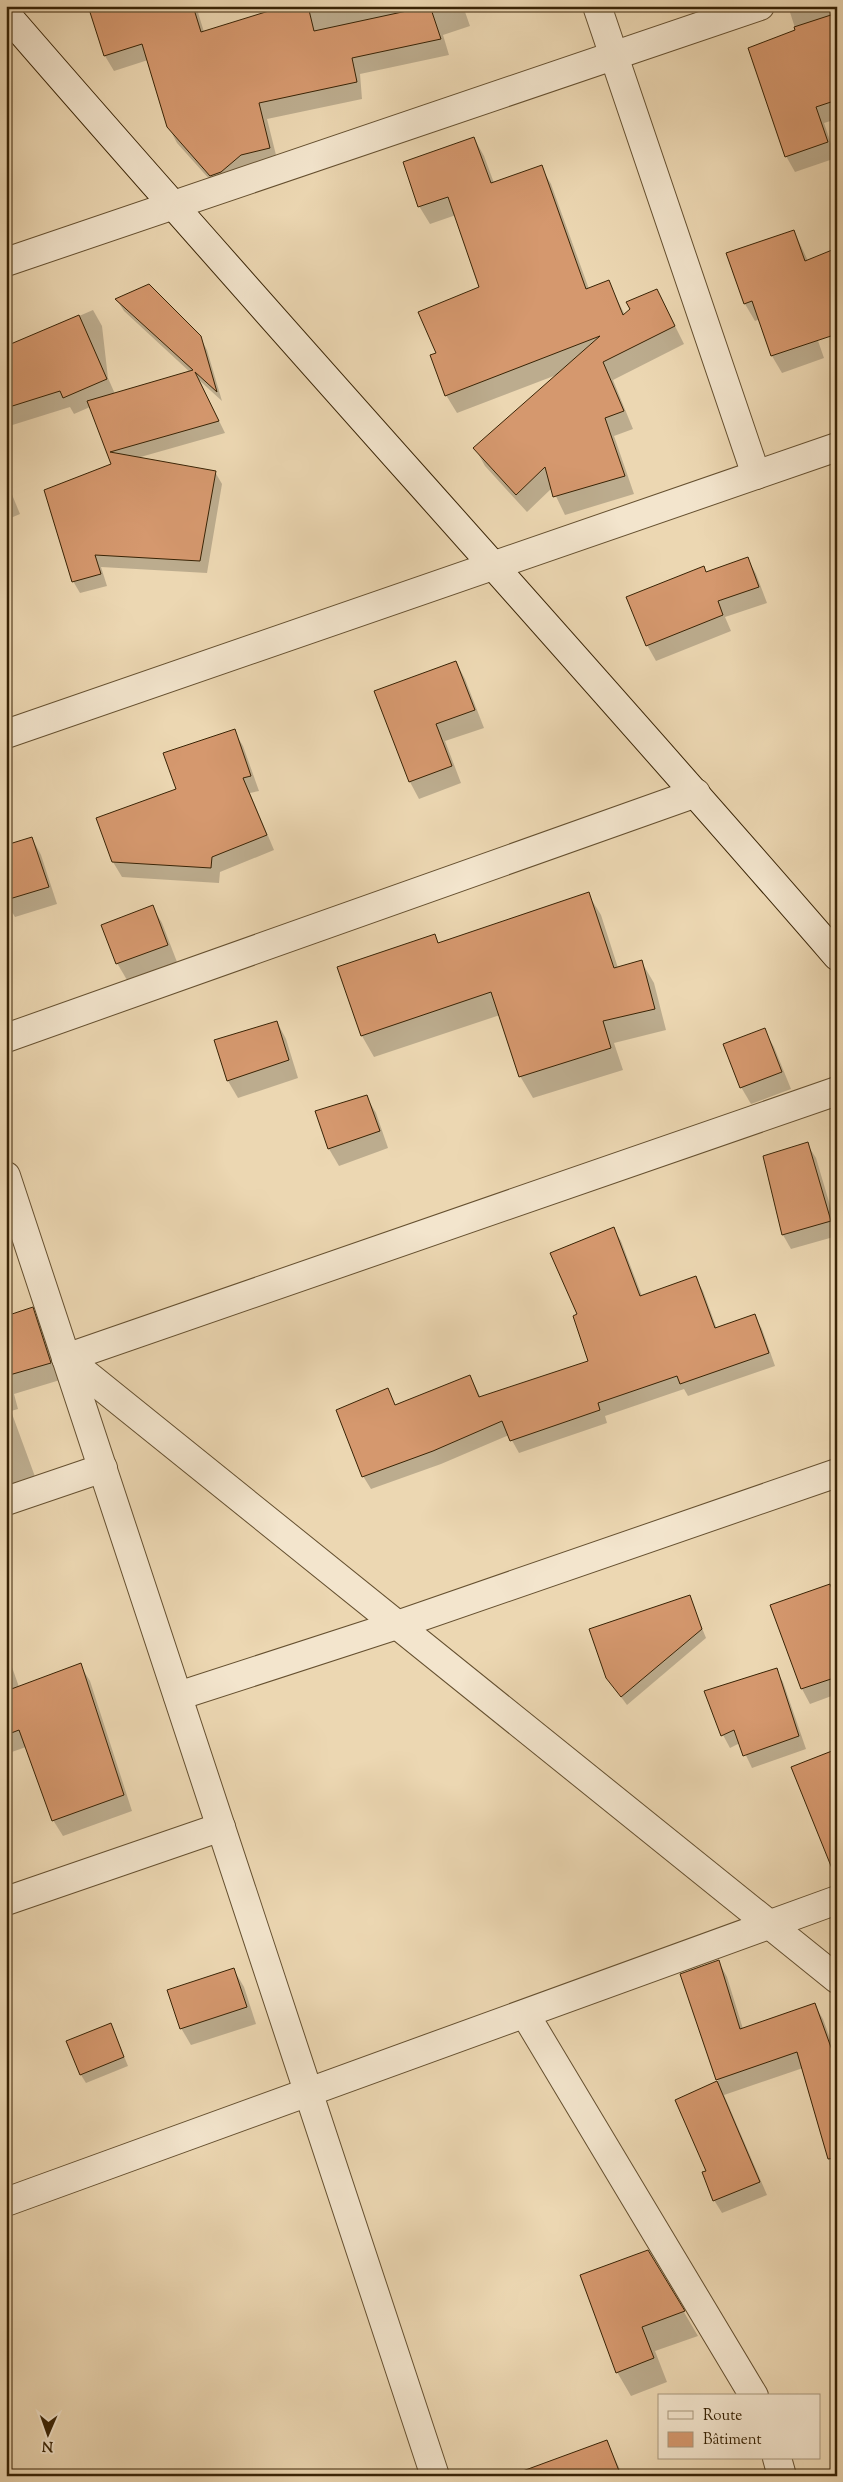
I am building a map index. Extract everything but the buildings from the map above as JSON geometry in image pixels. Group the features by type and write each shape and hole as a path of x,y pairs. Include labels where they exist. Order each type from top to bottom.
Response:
{"street":[{"path":"597,6 756,475"},
{"path":"6,262 760,6"},
{"path":"6,14 172,206 696,793 837,956"},
{"path":"6,734 837,447"},
{"path":"6,1038 696,793"},
{"path":"66,1358 837,1091"},
{"path":"6,1176 435,2476"},
{"path":"66,1358 837,1979"},
{"path":"6,1501 103,1468"},
{"path":"178,1696 397,1625 837,1473"},
{"path":"6,1901 221,1827"},
{"path":"6,2202 837,1900"},
{"path":"525,2014 753,2394"},
{"path":"778,2460 782,2476"}]}
